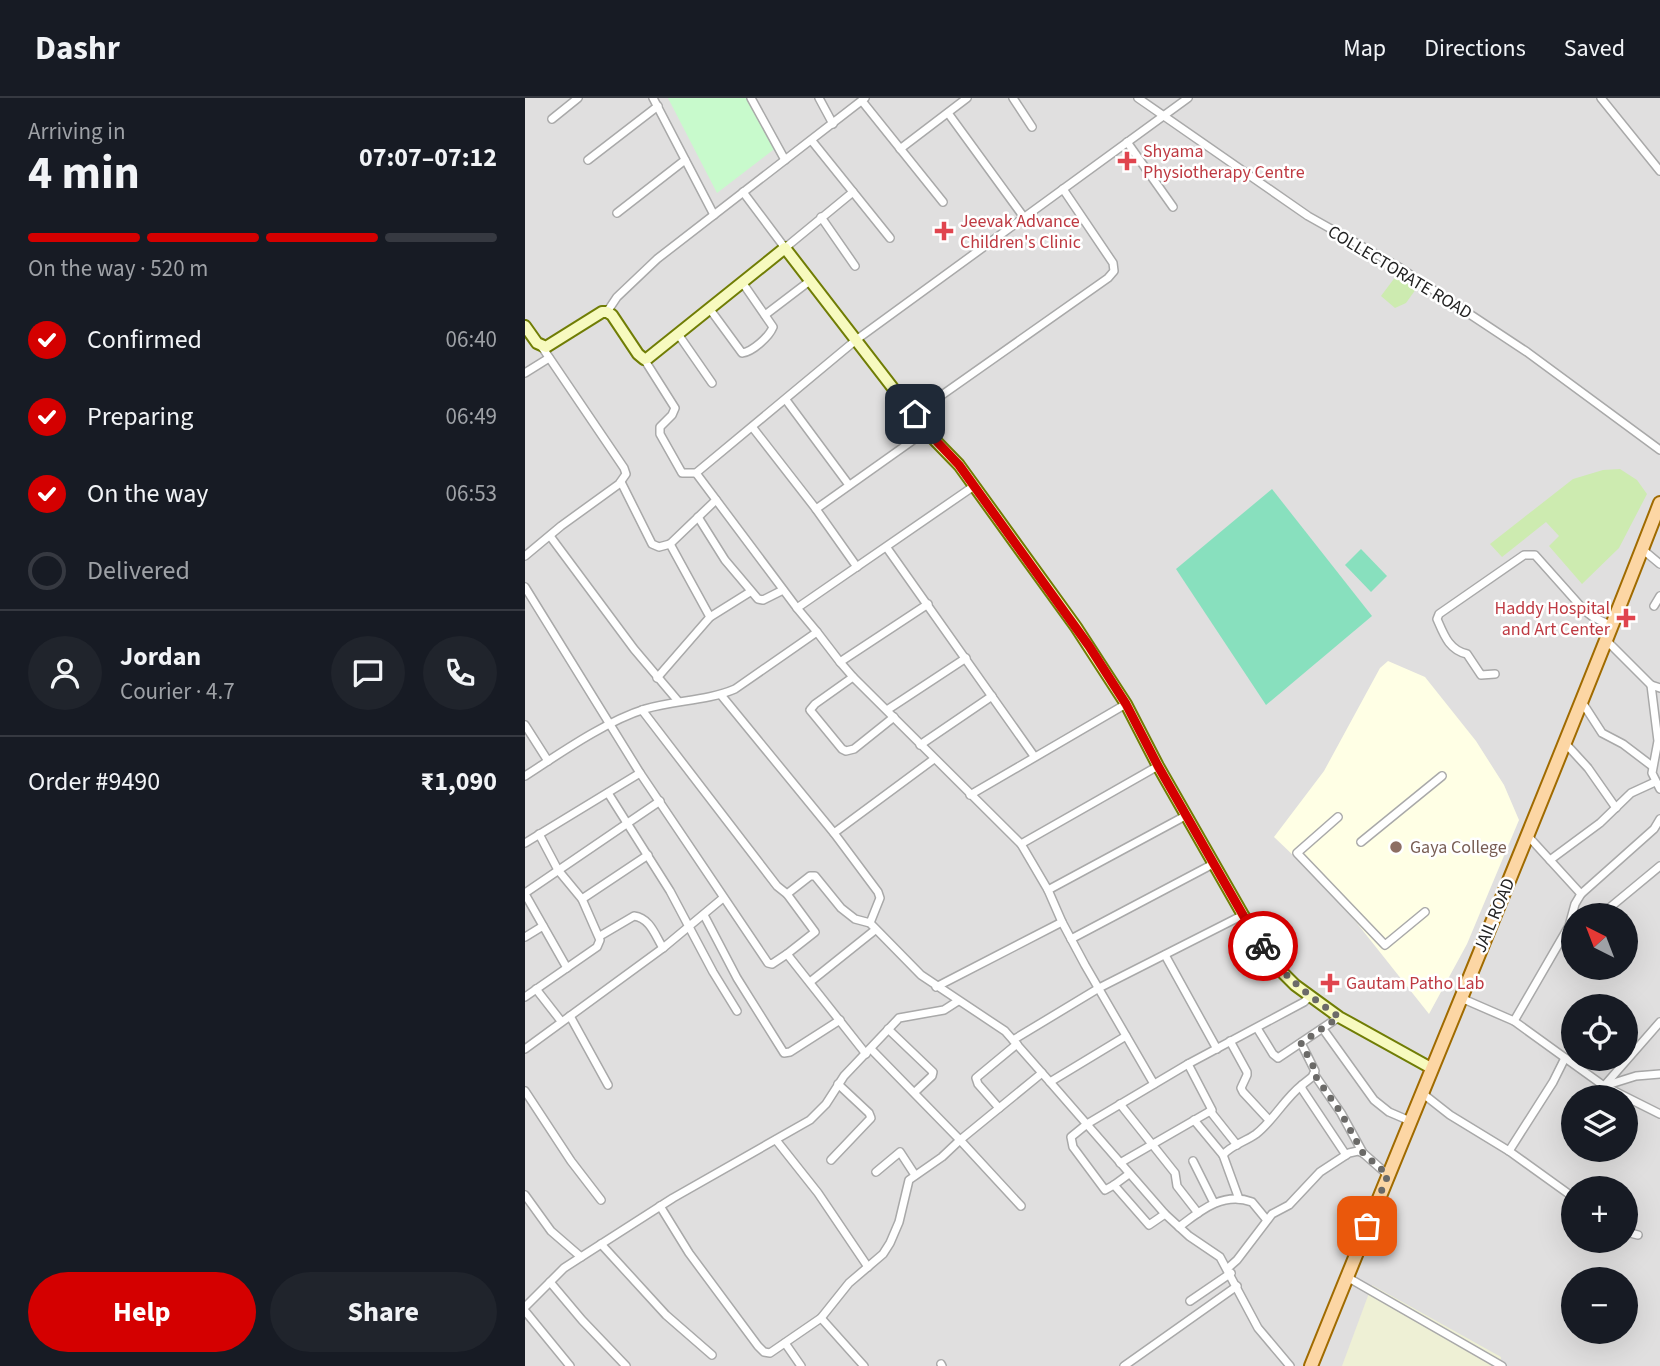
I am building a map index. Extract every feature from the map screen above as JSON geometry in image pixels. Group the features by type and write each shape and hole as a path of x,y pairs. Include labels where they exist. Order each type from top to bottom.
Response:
{"main road":[{"name":"JAIL ROAD","path":"1311,1366 1566,744 1660,503"}],"street":[{"path":"552,119 578,98"},
{"path":"653,98 714,215"},
{"path":"751,98 785,160"},
{"path":"819,98 833,124"},
{"path":"900,149 967,98"},
{"path":"1013,98 1032,127"},
{"name":"COLLECTORATE ROAD","path":"1137,98 1308,216 1397,266 1527,352 1660,450"},
{"path":"541,346 552,345 602,312 613,315 675,408 672,415 660,426 660,434 682,474 696,473 856,340 1188,98"},
{"path":"1601,98 1660,171"},
{"path":"607,312 633,280 864,99 943,202"},
{"path":"588,160 657,106"},
{"path":"948,113 1023,216"},
{"path":"812,141 890,238"},
{"path":"1127,142 1173,207"},
{"path":"617,213 685,160"},
{"path":"915,414 1108,278 1114,271 1113,263 1063,189"},
{"path":"743,192 926,430 959,465 1076,627 1126,704 1243,915 1281,971 1339,1017 1431,1068"},
{"path":"644,359 853,192"},
{"path":"821,218 855,266"},
{"path":"765,315 811,280"},
{"path":"709,308 744,354 772,330 772,325 742,282"},
{"path":"525,326 626,474 621,482 525,556"},
{"path":"678,334 712,383"},
{"path":"525,373 549,358"},
{"path":"786,400 849,485"},
{"path":"753,428 857,567"},
{"path":"816,509 926,430"},
{"path":"696,473 783,590 853,677 1021,844 1048,890 1071,939 1154,1084"},
{"path":"621,482 652,544 659,547 670,544 716,500"},
{"path":"797,608 974,486"},
{"path":"698,517 719,552 750,592 763,600 783,590"},
{"path":"550,536 657,678 678,701"},
{"path":"670,544 710,617"},
{"path":"887,548 1034,756"},
{"path":"1642,549 1660,564"},
{"path":"1495,674 1481,676 1467,654 1456,652 1437,619 1439,614 1524,555 1535,555 1584,610 1601,623 1612,626"},
{"path":"525,587 640,773 723,898 768,963 772,964 815,932 642,710"},
{"path":"657,678 710,617 750,592"},
{"path":"1654,606 1660,596"},
{"path":"840,662 928,604"},
{"path":"525,776 610,725 642,710 678,701 721,695 735,689 817,632"},
{"path":"1605,640 1651,685 1660,688"},
{"path":"887,710 966,658"},
{"path":"853,677 810,710 842,749 854,749 894,717"},
{"path":"1651,685 1658,741 1652,766 1655,782 1660,789"},
{"path":"721,695 834,833 880,898 872,927 810,982"},
{"path":"920,745 992,696"},
{"path":"1582,702 1602,733 1652,766"},
{"path":"970,795 1126,704"},
{"path":"525,725 548,761"},
{"path":"1566,744 1588,768 1616,808"},
{"path":"834,833 934,759"},
{"path":"1021,844 1158,766"},
{"path":"525,843 640,773"},
{"path":"1361,842 1442,776"},
{"path":"1550,860 1600,823 1631,793 1655,782"},
{"path":"608,793 690,925 713,972 737,1012"},
{"path":"566,968 525,894 660,801"},
{"path":"1048,890 1187,815"},
{"path":"1338,817 1297,853 1385,945 1425,912"},
{"path":"1514,1021 1565,935 1581,894 1654,829 1660,819"},
{"path":"525,997 600,943 600,936 582,899 558,870 540,834"},
{"path":"1528,836 1581,894"},
{"path":"582,899 647,855"},
{"path":"1071,939 1213,864"},
{"path":"1615,903 1660,866"},
{"path":"787,894 810,876 815,876 849,915 872,927 936,987 992,1021 1015,1042 1165,1213 1179,1227 1220,1257 1258,1328 1290,1366"},
{"path":"525,1049 663,948 723,898"},
{"path":"704,915 737,978 784,1053 790,1052 839,1020"},
{"path":"999,1108 976,1078 1015,1042 1099,988 1243,915"},
{"path":"600,936 634,916 639,916 645,918 663,948"},
{"path":"936,987 1062,922"},
{"path":"525,937 543,926"},
{"path":"787,954 839,1020 915,1092 1021,1206"},
{"path":"1165,955 1217,1049"},
{"path":"536,989 561,1021"},
{"path":"1129,1174 1108,1189 1101,1187 1070,1142 1074,1133 1188,1064 1304,1002 1310,996"},
{"path":"1460,998 1514,1021 1561,1055"},
{"path":"570,1366 525,1309 564,1268 660,1206 818,1113 853,1065 898,1018 944,1010 958,1001"},
{"path":"571,1016 608,1084"},
{"path":"1257,1028 1275,1057 1282,1056 1339,1017"},
{"path":"1605,1085 1660,1022"},
{"path":"888,1030 933,1072 915,1092"},
{"path":"1323,1030 1374,1100 1389,1112 1410,1121"},
{"path":"1050,1082 1126,1036"},
{"path":"1230,1041 1247,1072 1241,1087 1243,1092 1269,1120"},
{"path":"1301,1043 1313,1066 1314,1074 1341,1113 1363,1153 1388,1175"},
{"path":"1120,1163 1210,1111 1212,1106 1188,1064"},
{"path":"1509,1152 1561,1066"},
{"path":"1583,1071 1603,1085"},
{"path":"660,1206 689,1253 761,1350 770,1353 821,1318 849,1283 883,1254 904,1208 907,1185 915,1175 942,1157 1042,1073"},
{"path":"1223,1155 1256,1134 1282,1103 1314,1074"},
{"path":"1607,1085 1636,1076 1660,1074"},
{"path":"831,1160 871,1118 838,1084"},
{"path":"1302,1085 1346,1155"},
{"path":"525,1091 571,1161 601,1200"},
{"path":"1421,1093 1561,1189"},
{"path":"1638,1103 1660,1114"},
{"path":"1120,1104 1175,1173 1177,1186 1198,1213"},
{"path":"1210,1111 1237,1145"},
{"path":"1194,1120 1223,1155 1239,1199"},
{"path":"776,1140 818,1193 868,1267"},
{"path":"1190,1301 1229,1271 1257,1236 1266,1219 1289,1205 1314,1177 1354,1151 1363,1153"},
{"path":"876,1172 901,1152 915,1175"},
{"path":"1193,1161 1214,1203"},
{"path":"1114,1185 1149,1225 1165,1213"},
{"path":"525,1195 551,1231 582,1257"},
{"path":"1179,1227 1214,1203 1239,1199 1252,1202 1266,1219"},
{"path":"601,1244 666,1315 712,1355"},
{"path":"1347,1277 1502,1366"},
{"path":"550,1282 596,1336 626,1366"},
{"path":"1124,1366 1237,1286"},
{"path":"821,1318 864,1366"},
{"path":"785,1343 801,1366"}],"shaded area":[{"path":"525,98 1660,98 1660,1366 525,1366"},
{"name":"Gaya College","path":"1388,661 1425,677 1476,741 1504,785 1519,820 1467,944 1429,1014 1356,922 1318,879 1274,837 1324,771 1380,668"},
{"path":"1372,1285 1501,1357 1501,1366 1342,1366"}],"green space":[{"path":"668,98 751,98 777,147 717,193"},
{"path":"1396,276 1416,289 1406,303 1395,308 1381,296"},
{"path":"1620,469 1637,480 1647,494 1619,548 1582,584 1549,546 1559,536 1546,522 1502,557 1490,544 1573,479 1603,470"},
{"path":"1272,489 1372,616 1266,705 1176,569"},
{"path":"1361,549 1387,576 1371,592 1345,565"}],"way so far":[{"path":"1263,946 1295,985 1339,1017 1301,1043 1313,1066 1314,1074 1341,1113 1363,1153 1388,1175 1367,1226"}],"place":[{"name":"Shyama Physiotherapy Centre","path":"1127,161"},
{"name":"Jeevak Advance Children's Clinic","path":"944,231"},
{"name":"Haddy Hospital and Art Center","path":"1626,618"},
{"name":"Gaya College","path":"1396,847"},
{"name":"Gautam Patho Lab","path":"1330,983"}],"route":[{"path":"915,414 926,430 959,465 1089,646 1126,704 1213,864 1263,946"}]}
